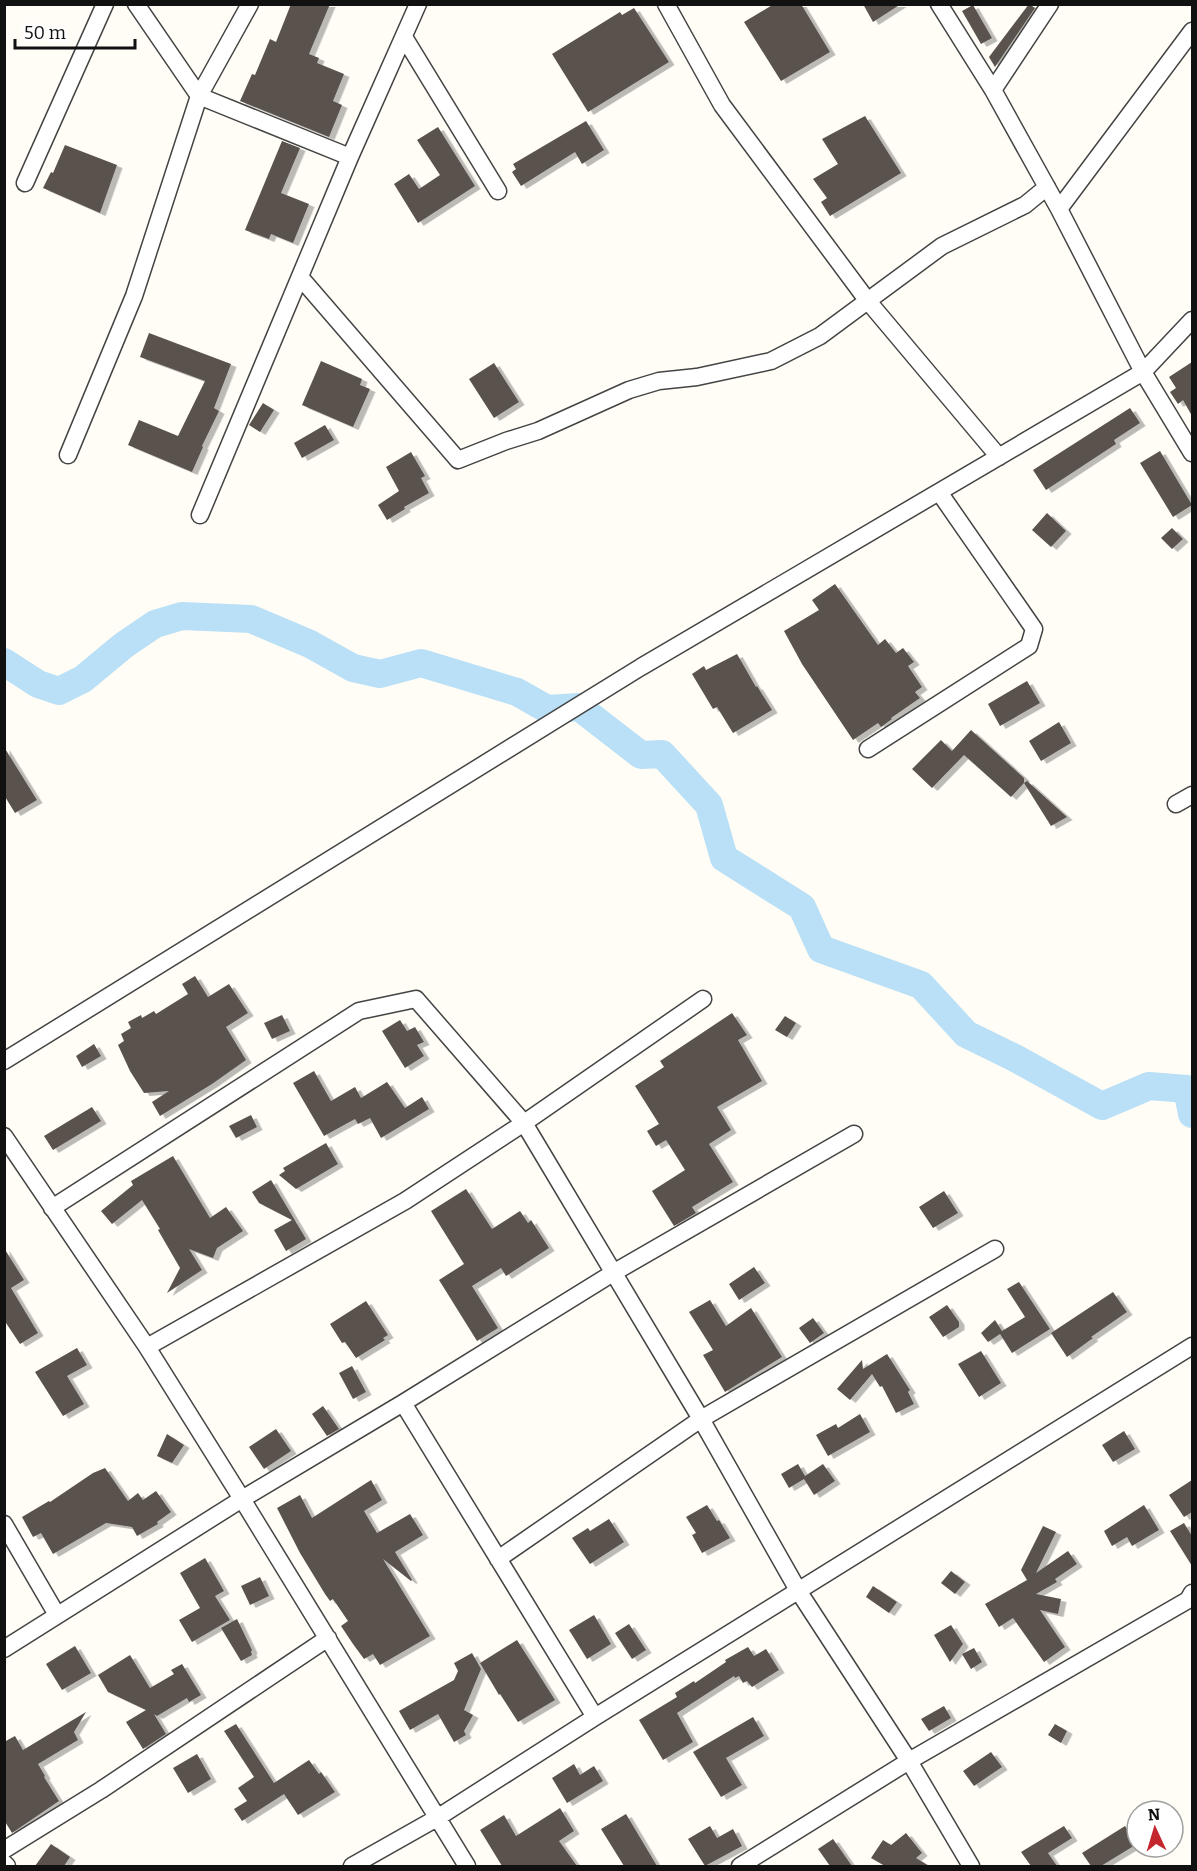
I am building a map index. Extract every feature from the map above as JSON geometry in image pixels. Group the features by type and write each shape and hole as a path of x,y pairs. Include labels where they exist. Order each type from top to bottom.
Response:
{"street":[{"path":"25,183 105,4"},
{"path":"136,4 199,96 350,157"},
{"path":"68,455 134,296 199,96 250,4"},
{"path":"200,515 350,157 418,4"},
{"path":"666,4 722,105 867,300 999,457"},
{"path":"939,4 993,90 1059,209 1143,372 1192,453"},
{"path":"993,90 1050,4"},
{"path":"1059,209 1192,31"},
{"path":"404,38 498,191"},
{"path":"300,277 458,460 538,431 629,390 659,381 697,377 771,361 820,336 942,246 1024,205 1047,187"},
{"path":"4,1061 641,667 1143,372 1192,320"},
{"path":"868,749 1029,646 1034,629 939,492"},
{"path":"1176,804 1192,795"},
{"path":"52,1208 359,1011 416,999 524,1123 701,1419 800,1592 909,1761 971,1866"},
{"path":"147,1347 405,1201 524,1123 703,999"},
{"path":"4,1649 242,1499 404,1403 614,1273 854,1134"},
{"path":"4,1136 147,1347 467,1866"},
{"path":"498,1558 701,1419 995,1249"},
{"path":"352,1866 437,1818 1192,1346"},
{"path":"404,1403 596,1717"},
{"path":"4,1524 57,1615"},
{"path":"740,1866 909,1761 1188,1600 1192,1593"},
{"path":"4,1850 101,1790 328,1638"}],"building":[{"path":"291,4 330,4 309,54 319,58 317,63 344,74 333,101 342,105 329,137 240,101 252,74 255,75 270,39 276,42"},
{"path":"774,4 801,4 830,52 781,81 744,22"},
{"path":"863,4 901,4 873,22"},
{"path":"1029,4 1035,8 995,67 989,57"},
{"path":"973,5 992,38 981,44 962,11"},
{"path":"634,8 669,62 588,112 552,54 620,12 622,15"},
{"path":"865,116 901,173 830,216 821,202 827,198 813,179 838,164 822,139"},
{"path":"586,121 604,150 582,164 575,152 521,186 512,172 516,169 513,164"},
{"path":"438,127 475,186 418,223 394,184 409,174 419,189 440,175 417,140"},
{"path":"282,141 300,148 281,193 309,204 293,243 271,234 269,239 245,230"},
{"path":"65,145 117,165 100,213 43,188 51,172 53,173"},
{"path":"149,333 231,364 214,408 219,411 192,472 128,445 139,420 178,436 205,381 140,357"},
{"path":"321,361 362,379 360,385 370,389 353,427 302,405"},
{"path":"1192,362 1192,416 1183,400 1178,404 1170,392 1176,388 1169,377"},
{"path":"494,363 519,402 494,418 469,379"},
{"path":"263,403 274,410 260,432 249,425"},
{"path":"1130,408 1140,423 1114,440 1116,444 1046,490 1033,470"},
{"path":"325,425 334,440 302,458 294,443"},
{"path":"1160,451 1192,505 1173,517 1140,463"},
{"path":"411,452 425,476 421,478 429,493 387,520 378,505 399,491 386,467"},
{"path":"1047,513 1066,531 1051,547 1032,530"},
{"path":"1172,528 1183,539 1172,549 1161,538"},
{"path":"835,584 878,645 885,639 896,653 903,648 914,662 908,666 922,687 915,692 920,698 881,727 878,723 853,740 802,664 784,631 819,610 812,600"},
{"path":"737,654 772,710 733,733 717,707 713,709 692,674 704,666 706,670"},
{"path":"1027,681 1040,703 1000,726 988,704"},
{"path":"1059,722 1071,743 1041,761 1029,741"},
{"path":"971,730 1024,778 1024,783 1011,797 964,755 932,788 912,769 941,740 952,751"},
{"path":"4,747 37,800 15,813 4,795"},
{"path":"1027,781 1067,817 1051,826 1024,783"},
{"path":"195,976 208,997 229,984 248,1013 226,1027 246,1060 160,1116 152,1102 169,1091 144,1093 130,1071 118,1045 124,1041 121,1034 131,1028 128,1022 154,1011 156,1014 188,994 182,984"},
{"path":"732,1013 747,1035 738,1040 762,1081 717,1107 731,1130 709,1144 733,1182 692,1207 696,1213 674,1226 652,1191 685,1170 666,1140 656,1146 647,1131 659,1124 635,1086 664,1067 660,1061"},
{"path":"282,1015 290,1031 272,1039 264,1023"},
{"path":"785,1016 796,1023 787,1037 775,1030"},
{"path":"400,1020 407,1031 415,1027 424,1042 417,1045 424,1056 405,1068 382,1031"},
{"path":"94,1044 101,1056 82,1067 76,1056"},
{"path":"314,1071 331,1101 355,1087 361,1098 387,1082 405,1108 422,1097 429,1109 381,1138 370,1118 358,1124 355,1119 324,1136 293,1083"},
{"path":"92,1107 101,1121 53,1150 44,1136"},
{"path":"251,1115 257,1127 236,1138 229,1126"},
{"path":"326,1143 338,1164 296,1189 279,1175 285,1171 283,1168"},
{"path":"173,1156 210,1218 226,1207 243,1231 217,1248 213,1258 189,1249 202,1270 167,1293 180,1268 142,1200 112,1224 101,1211 133,1185 131,1181"},
{"path":"271,1180 306,1239 286,1251 274,1230 292,1220 259,1203 252,1192"},
{"path":"466,1189 492,1229 520,1211 528,1223 531,1220 549,1248 506,1276 501,1268 472,1286 498,1328 477,1341 439,1280 464,1264 431,1211"},
{"path":"944,1191 958,1213 933,1228 919,1207"},
{"path":"4,1248 24,1280 11,1288 38,1333 20,1344 4,1320"},
{"path":"754,1267 765,1283 739,1300 729,1284"},
{"path":"1019,1282 1050,1329 1012,1353 1000,1334 988,1342 981,1333 995,1320 1002,1331 1025,1317 1007,1289"},
{"path":"1113,1292 1127,1312 1067,1357 1051,1333"},
{"path":"710,1300 726,1326 751,1308 782,1357 725,1392 703,1355 713,1350 689,1312"},
{"path":"366,1301 388,1335 383,1338 385,1340 356,1358 345,1342 342,1343 330,1324"},
{"path":"947,1305 959,1322 959,1327 943,1337 929,1317"},
{"path":"813,1318 824,1333 810,1343 799,1328"},
{"path":"77,1348 87,1365 67,1376 84,1404 63,1416 35,1372"},
{"path":"981,1351 1001,1383 979,1397 958,1364"},
{"path":"887,1354 910,1390 908,1392 914,1404 896,1413 882,1386 880,1387 872,1374 850,1400 837,1389 862,1360 863,1369"},
{"path":"352,1366 366,1392 353,1399 339,1373"},
{"path":"323,1406 339,1429 327,1436 312,1414"},
{"path":"860,1414 870,1432 828,1456 816,1435 836,1424 838,1428"},
{"path":"276,1429 291,1451 264,1469 249,1447"},
{"path":"1124,1431 1135,1449 1113,1462 1102,1445"},
{"path":"167,1434 184,1445 172,1463 157,1456"},
{"path":"798,1464 805,1476 823,1464 835,1481 814,1495 804,1479 789,1488 781,1474"},
{"path":"105,1468 128,1501 138,1493 143,1500 156,1491 171,1512 157,1522 158,1524 137,1536 132,1527 106,1523 53,1554 41,1533 33,1537 22,1517"},
{"path":"371,1480 382,1500 364,1511 377,1533 410,1514 423,1535 395,1552 411,1581 383,1559 430,1636 380,1665 373,1654 364,1659 341,1626 348,1621 333,1599 330,1601 325,1594 300,1553 277,1508 300,1495 312,1518"},
{"path":"1192,1480 1192,1512 1184,1517 1169,1495"},
{"path":"707,1505 730,1538 702,1553 692,1535 696,1533 686,1517"},
{"path":"1144,1505 1159,1530 1132,1546 1127,1537 1112,1546 1104,1531"},
{"path":"609,1519 624,1542 590,1564 572,1538 588,1528 590,1531"},
{"path":"1184,1523 1192,1536 1192,1566 1170,1531"},
{"path":"1043,1526 1056,1532 1036,1573 1068,1551 1077,1564 1055,1579 1057,1582 1036,1594 1061,1599 1058,1614 1040,1610 1065,1647 1044,1662 1013,1618 999,1627 985,1604 1027,1580 1021,1570"},
{"path":"205,1558 224,1591 215,1596 230,1620 192,1642 179,1620 200,1608 180,1573"},
{"path":"951,1571 965,1582 955,1594 941,1583"},
{"path":"260,1577 269,1596 250,1605 241,1586"},
{"path":"873,1586 897,1602 889,1613 866,1597"},
{"path":"594,1615 611,1644 587,1659 569,1630"},
{"path":"237,1619 252,1650 252,1655 241,1661 221,1628"},
{"path":"629,1624 646,1650 632,1659 615,1633"},
{"path":"951,1625 963,1644 950,1662 934,1635"},
{"path":"517,1640 555,1700 518,1722 480,1663"},
{"path":"75,1646 91,1673 62,1690 46,1664"},
{"path":"748,1647 754,1656 766,1649 779,1670 752,1687 747,1681 743,1683 739,1676 735,1678 734,1676 677,1713 693,1742 663,1760 639,1720 677,1697 675,1693 694,1681 695,1683 726,1662 725,1660"},
{"path":"974,1648 982,1662 971,1669 962,1654"},
{"path":"472,1653 481,1669 464,1710 473,1715 464,1731 466,1735 454,1742 438,1714 410,1730 399,1711 454,1680 458,1671 454,1663"},
{"path":"130,1655 150,1688 174,1674 171,1670 182,1664 201,1695 189,1702 187,1698 157,1716 154,1714 166,1734 143,1749 126,1722 146,1710 108,1692 98,1675"},
{"path":"944,1706 951,1718 929,1731 921,1719"},
{"path":"86,1712 74,1732 78,1740 38,1764 59,1801 12,1833 4,1820 4,1742 15,1736 23,1750"},
{"path":"753,1717 764,1736 726,1758 742,1785 721,1797 693,1752"},
{"path":"236,1724 274,1783 309,1760 335,1792 298,1815 284,1794 242,1821 234,1809 247,1801 238,1788 254,1777 224,1731"},
{"path":"1055,1724 1067,1731 1061,1743 1048,1735"},
{"path":"991,1752 1002,1767 974,1786 963,1771"},
{"path":"197,1754 211,1779 188,1793 173,1768"},
{"path":"574,1764 580,1775 594,1766 603,1781 567,1803 552,1778"},
{"path":"560,1808 574,1831 559,1841 577,1866 502,1866 480,1830 504,1815 516,1836"},
{"path":"626,1814 657,1866 624,1866 601,1829"},
{"path":"710,1826 717,1838 733,1829 742,1846 705,1866 688,1839"},
{"path":"1064,1826 1072,1838 1048,1853 1057,1866 1031,1866 1021,1852"},
{"path":"1125,1826 1125,1851 1101,1866 1091,1866 1082,1853"},
{"path":"906,1833 922,1853 916,1858 929,1866 885,1866 871,1858 883,1840 891,1845"},
{"path":"833,1839 852,1866 830,1866 818,1849"},
{"path":"51,1844 70,1857 64,1866 35,1866"}],"waterway":[{"path":"4,662 38,684 59,691 83,679 124,645 155,624 182,616 251,619 310,644 353,668 380,674 421,663 517,692 547,709 579,707 641,755 662,754 709,805 724,858 802,907 821,949 921,985 966,1034 1102,1106 1149,1086 1187,1089 1192,1114"}]}
